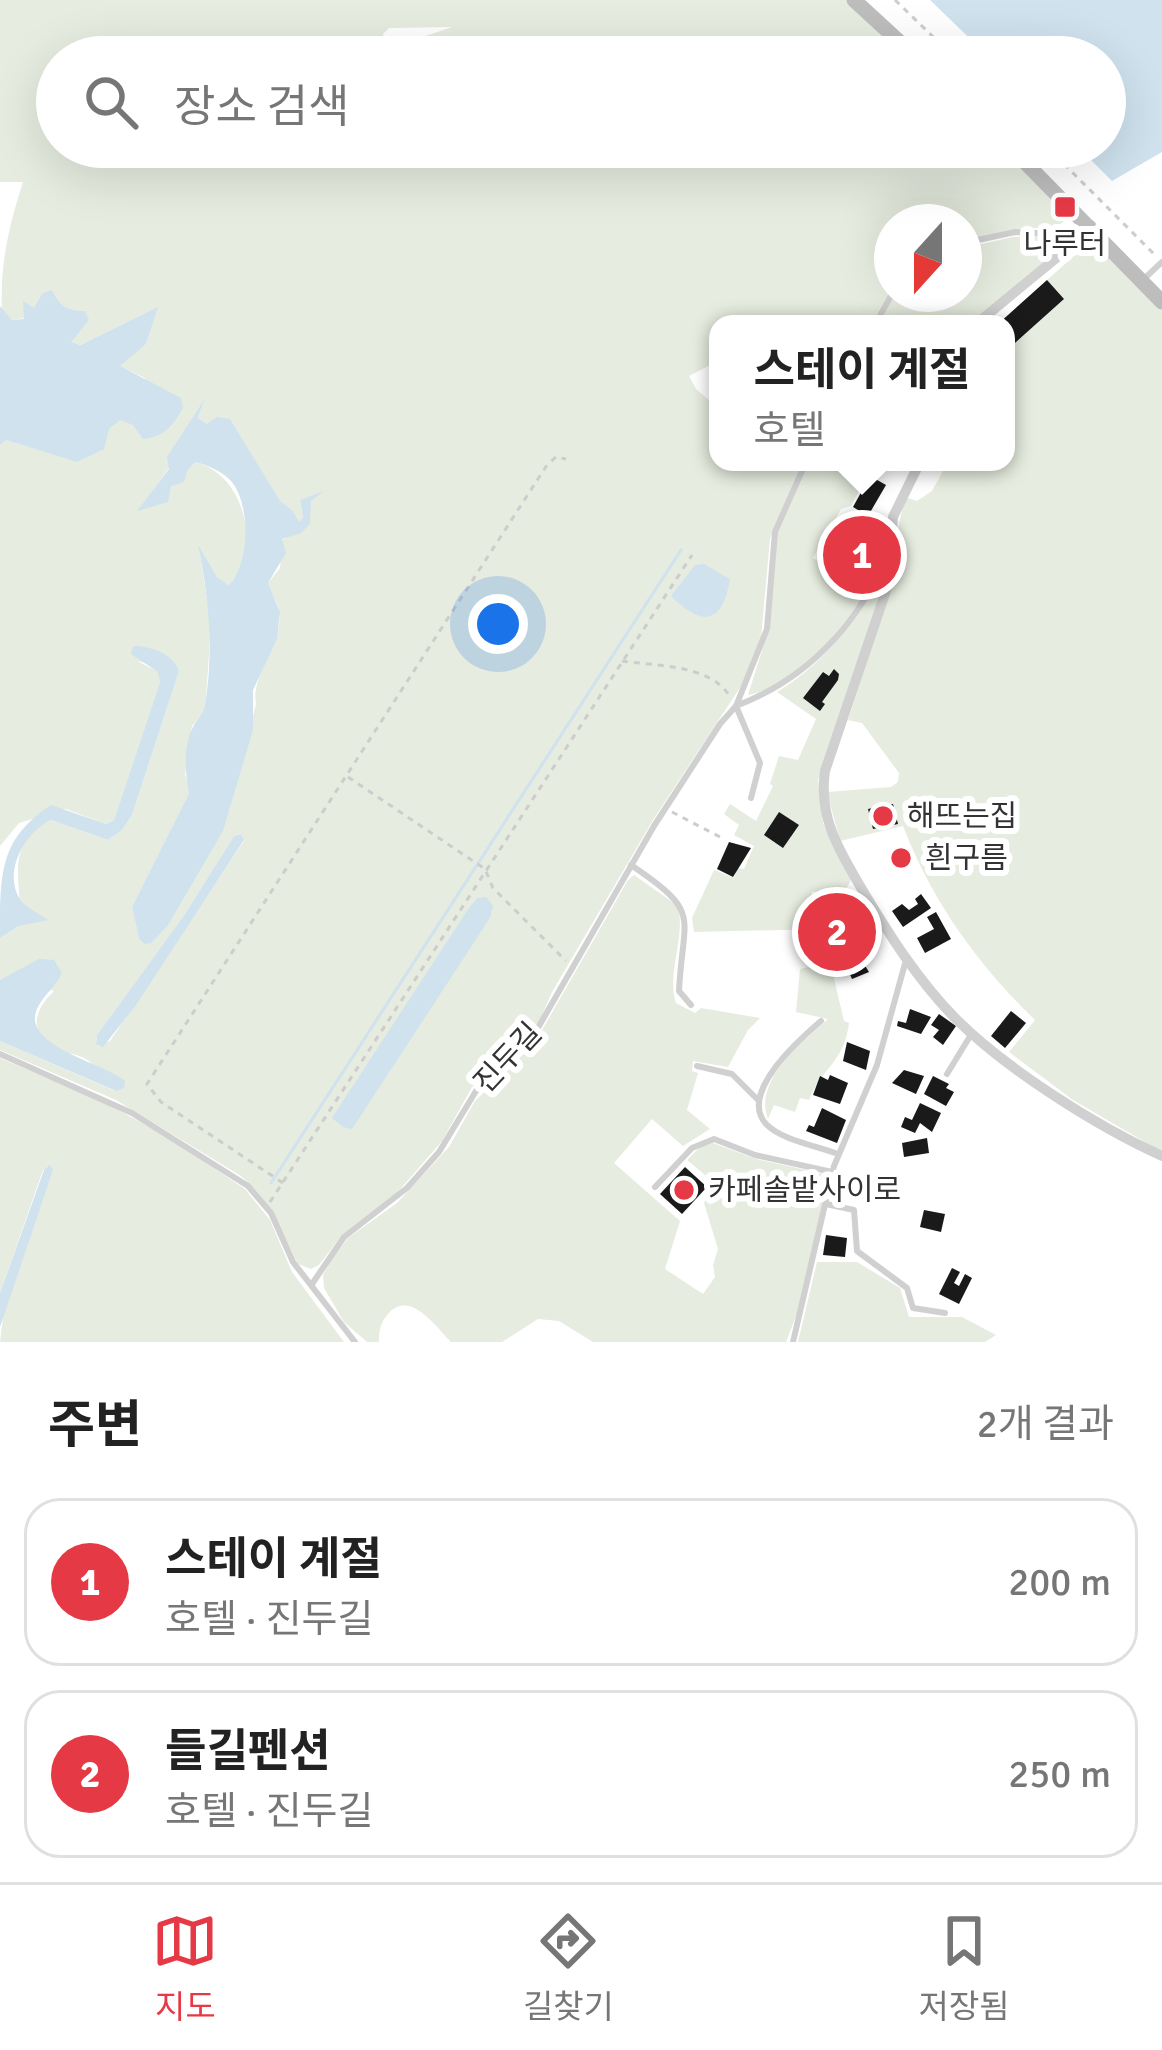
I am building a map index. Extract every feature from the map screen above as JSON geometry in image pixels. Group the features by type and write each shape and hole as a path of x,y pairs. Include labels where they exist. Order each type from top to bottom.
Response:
{"main road":[{"path":"854,0 893,36"},
{"path":"1029,168 1086,231 1162,302"}],"street":[{"path":"987,315 1086,231"},
{"name":"진두길","path":"915,471 898,504 888,585 831,751 822,799 836,844 906,960 972,1033 1096,1121 1162,1156"}],"lane":[{"path":"982,239 1015,232 1086,231"},
{"path":"1142,280 1162,262"},
{"name":"진두길","path":"312,1284 344,1237 396,1199 439,1152 476,1090 531,1040 665,809 719,724 736,706 767,629 775,532 802,471"},
{"name":"진두길","path":"736,706 781,686 836,639 861,607 892,544"},
{"path":"736,706 760,763 751,798"},
{"path":"632,865 673,895 682,910 685,933 679,991 691,1004"},
{"path":"793,1342 832,1172 877,1065 906,960"},
{"path":"821,1021 783,1055 759,1100 761,1117 769,1126 838,1154"},
{"path":"947,1074 972,1033"},
{"path":"0,1054 152,1123 248,1186 266,1207 293,1262 355,1342"},
{"path":"697,1066 732,1074 759,1100"},
{"path":"655,1186 692,1148 714,1139 755,1155 832,1172"},
{"path":"826,1204 854,1210 857,1251 908,1288 913,1308 945,1312"}],"path":[{"path":"895,0 932,36"},
{"path":"1068,168 1162,262"},
{"path":"283,1183 160,1102 147,1084 547,465 556,457 566,459"},
{"path":"266,1207 692,555"},
{"path":"620,661 702,675 722,685 736,706"},
{"path":"348,777 485,868 493,888 571,966"},
{"path":"665,809 724,839"}],"shaded area":[{"path":"0,0 846,0 884,36 426,36 452,27 389,28 384,36 36,36 36,168 1024,168 1072,215 1057,227 982,237 982,204 874,204 876,315 709,315 709,366 689,376 709,400 709,471 799,471 770,539 761,638 743,683 653,820 540,1020 508,1059 472,1087 442,1141 397,1193 342,1235 311,1269 298,1264 268,1207 241,1176 116,1100 0,1050 0,1041 115,1091 89,1061 45,1040 37,1019 54,991 12,975 0,980 0,938 19,926 20,854 35,830 51,820 108,840 122,830 132,815 179,671 137,661 159,672 160,682 114,820 106,824 66,809 19,823 0,846 0,445 6,440 52,454 109,429 120,419 133,424 145,378 119,366 146,344 157,308 82,345 70,342 89,320 59,304 52,290 35,309 24,302 25,318 12,320 2,310 10,229 23,182 0,182","holes":["202,406 198,418 207,424 230,420 280,502 293,511 299,523 303,519 300,500 310,524 282,540 280,568 268,583 279,623 255,693 229,811 139,939 132,907 190,794 185,774 192,726 205,711 210,618 199,549 217,577 229,585 245,553 246,534 237,497 226,481 195,462 139,510 169,468","241,834 244,841 110,1041 96,1044 97,1035 185,914 234,836","477,898 490,918 378,1085"]},
{"path":"1013,237 1065,238 1063,246 981,315 883,315 982,312 982,244"},
{"path":"1093,249 1110,255 1162,310 1162,1152 1073,1100 1009,1052 1035,1020 958,930 903,826 840,841 827,792 891,787 898,782 899,773 862,723 848,720 872,646 905,497 917,501 932,491 943,471 1015,471 1015,343 1063,300 1047,280 1074,256"},
{"path":"805,471 865,471 866,479 851,506 841,509 813,558 868,590 831,639 801,668 748,695 769,628 776,537"},
{"path":"888,559 880,601 818,780 823,823 851,880 846,889 811,892 823,929 694,932 692,918 714,870 734,878 738,868 744,869 754,846 734,835 739,825 724,814 730,804 756,821 773,786 779,756 798,760 816,719 777,692 813,666 842,634"},
{"path":"634,875 678,906 676,1003 695,1013 701,1008 760,1018 728,1067 693,1061 692,1071 698,1073 687,1110 710,1129 683,1146 652,1119 614,1163 680,1221 665,1269 703,1294 715,1277 718,1249 704,1203 713,1187 711,1180 687,1160 700,1147 713,1143 756,1159 824,1174 827,1184 799,1308 786,1342 593,1342 559,1321 538,1319 502,1342 451,1342 422,1313 405,1306 385,1317 379,1342 367,1342 344,1322 324,1288 323,1275 332,1259 348,1238 397,1203 449,1147 475,1101 534,1044"},
{"path":"827,949 844,1021 849,1023 846,1036 809,1100 800,1098 795,1112 774,1105 768,1119 767,1090 774,1077 828,1019 796,1012 800,969"},
{"path":"0,1058 107,1104 245,1189 270,1220 292,1272 344,1342 0,1342 4,1309 53,1170 43,1170 0,1293"},
{"path":"817,1262 857,1262 900,1288 909,1317 962,1317 996,1335 985,1342 798,1342"}],"water":[{"path":"930,0 1162,0 1162,152 1112,181 1099,168 1126,168 1126,36 967,36"},
{"path":"52,290 64,306 85,311 89,320 71,342 81,345 158,307 146,344 120,366 181,398 183,408 167,430 143,439 133,425 120,420 109,429 104,449 77,462 6,440 0,445 0,306 12,320 24,319 23,301 34,308 42,294"},
{"path":"204,400 198,418 207,424 217,417 230,419 280,501 299,522 303,518 300,500 324,491 311,501 310,524 301,533 282,539 286,553 268,583 280,612 277,639 253,690 253,730 223,831 168,925 145,944 139,939 132,907 189,794 187,745 204,708 208,685 209,624 198,545 217,577 229,585 244,549 245,518 238,491 227,477 204,465 195,462 184,482 171,486 168,502 137,511 169,469 167,457"},
{"path":"704,564 730,579 722,606 709,616 692,613 671,596 695,565"},
{"path":"133,646 160,652 179,671 132,815 108,840 51,820 32,834 18,856 16,892 23,903 48,920 19,926 0,938 6,859 34,818 51,805 106,824 114,820 160,682 158,672 131,654"},
{"path":"241,834 244,840 136,1005 103,1047 96,1044 97,1035 185,914 234,836"},
{"path":"486,897 493,906 490,918 352,1129 343,1127 332,1118 467,911 477,898"},
{"path":"39,959 54,960 62,973 39,1005 35,1019 39,1031 65,1051 125,1081 124,1088 116,1091 0,1041 0,980"},
{"path":"50,1165 53,1170 0,1327 0,1293 44,1170"}],"building":[{"path":"1047,280 1064,299 1015,343 1015,315 1008,315"},
{"path":"870,476 886,485 868,516 853,507"},
{"path":"845,520 858,528 832,566 821,558 828,557 836,545 830,541"},
{"path":"853,542 879,555 871,571 842,557"},
{"path":"834,669 838,680 820,711 803,698 823,672 829,676"},
{"path":"893,804 898,824 873,829 868,809"},
{"path":"779,812 799,825 783,848 764,835"},
{"path":"729,842 751,848 733,877 717,869"},
{"path":"921,894 931,908 903,927 892,911 902,904 909,910"},
{"path":"850,905 859,939 833,946 826,922 840,918 837,909"},
{"path":"936,912 951,939 925,953 917,938 934,929 927,917"},
{"path":"854,948 869,972 852,979 842,956"},
{"path":"910,1009 931,1017 921,1034 897,1026 898,1021 906,1023"},
{"path":"1011,1011 1026,1023 1005,1048 991,1036"},
{"path":"939,1014 956,1026 943,1045 933,1037 939,1030 931,1025"},
{"path":"847,1042 870,1051 866,1070 843,1061"},
{"path":"904,1070 924,1076 916,1094 892,1083"},
{"path":"830,1075 848,1083 840,1104 813,1095 820,1076 828,1080"},
{"path":"933,1076 954,1092 946,1106 924,1094"},
{"path":"920,1103 941,1113 932,1132 920,1123 915,1133 901,1127 905,1117 912,1120"},
{"path":"822,1108 846,1120 837,1143 806,1131 809,1125 814,1127"},
{"path":"927,1138 929,1153 904,1157 902,1143"},
{"path":"685,1167 707,1187 682,1214 660,1194"},
{"path":"924,1210 945,1214 941,1232 920,1227"},
{"path":"826,1235 847,1238 845,1257 823,1255"},
{"path":"952,1268 960,1272 954,1283 959,1286 965,1274 972,1278 959,1304 939,1294"}],"waterway":[{"path":"271,1183 681,550"}],"place":[{"name":"나루터","path":"1065,207"},
{"name":"스테이 계절","path":"862,555"},
{"name":"해뜨는집","path":"883,816"},
{"name":"흰구름","path":"901,858"},
{"name":"들길펜션","path":"837,932"},
{"name":"카페솔밭사이로","path":"684,1190"}]}
